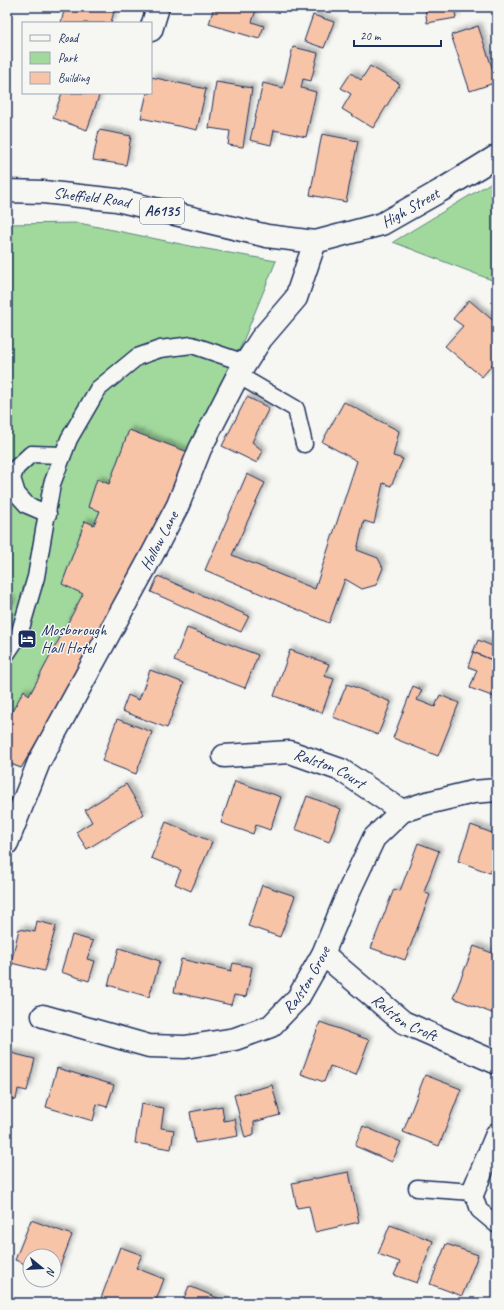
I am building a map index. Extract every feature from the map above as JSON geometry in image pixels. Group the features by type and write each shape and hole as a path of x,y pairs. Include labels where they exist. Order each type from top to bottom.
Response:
{"street":[{"path":"152,27 158,7"},
{"name":"High Street","path":"315,242 382,224 497,156"},
{"name":"Sheffield Road","path":"7,191 43,192 117,200 267,236 315,242"},
{"name":"Hollow Lane","path":"7,843 39,762 152,556 178,505 200,450 242,369 261,339 296,298 315,242"},
{"name":"Ralston Court","path":"224,756 290,752 341,770 402,811"},
{"name":"Ralston Grove","path":"43,1016 149,1046 185,1047 235,1039 271,1026 298,998 323,954 349,891 374,838 402,811 427,803 473,792 497,790"},
{"name":"Ralston Croft","path":"323,954 403,1022 497,1063"},
{"path":"473,1192 497,1134"}],"lane":[{"path":"7,653 19,635 34,584 48,514 52,484 70,439 98,390 137,357 160,349 192,345 242,369 296,409 304,444"},
{"path":"48,514 27,505 16,494 12,478 16,468 31,454 63,455"},
{"path":"417,1188 473,1192 479,1210 497,1225"}],"green space":[{"path":"497,179 497,282 393,242"},
{"path":"79,223 195,247 276,261 241,346 121,601 21,768 11,764 7,773 8,224"}],"building":[{"path":"65,7 100,7 114,11 111,22 61,22"},
{"path":"214,7 257,7 252,22 264,26 259,39 209,24"},
{"path":"425,7 454,7 456,18 427,23"},
{"path":"313,15 334,22 324,48 304,41"},
{"path":"478,26 497,82 470,91 451,35"},
{"path":"293,47 318,53 311,81 303,79 301,88 316,92 306,137 274,130 271,145 250,140 263,83 283,88"},
{"path":"370,66 400,84 373,128 342,109 351,94 341,88 351,73 361,80"},
{"path":"152,77 206,89 197,130 141,118 147,94 152,94"},
{"path":"216,82 252,88 243,147 228,145 230,131 209,128"},
{"path":"62,94 100,94 87,130 53,118"},
{"path":"99,130 131,136 126,165 93,160"},
{"path":"322,134 358,141 346,202 310,195"},
{"path":"469,300 497,324 497,359 482,377 445,346 463,326 453,319"},
{"path":"247,397 269,408 252,442 263,451 257,463 222,446"},
{"path":"344,402 399,431 393,456 403,459 391,486 383,483 374,524 364,521 357,550 378,558 383,568 376,585 362,589 345,579 329,623 205,570 247,474 265,483 232,555 315,589 357,461 322,442"},
{"path":"129,430 188,452 165,508 121,601 21,768 11,764 7,773 7,718 8,719 24,690 29,696 83,594 62,584 85,521 94,525 100,511 88,507 97,479 109,484"},
{"path":"158,576 249,616 241,632 151,592"},
{"path":"7,598 13,602 7,612"},
{"path":"187,628 258,655 245,688 174,661"},
{"path":"497,633 497,662 473,652 478,640 492,646"},
{"path":"290,650 329,664 324,676 334,679 322,713 274,696"},
{"path":"473,652 497,662 497,698 470,688 477,670 468,667"},
{"path":"150,670 184,683 167,728 122,711 128,695 139,700"},
{"path":"347,684 391,702 378,735 333,717"},
{"path":"413,686 422,690 417,700 435,707 440,695 459,703 438,756 393,738"},
{"path":"117,719 152,732 136,774 102,761"},
{"path":"235,781 281,797 270,830 256,825 253,834 221,823"},
{"path":"126,784 144,814 87,849 76,832 92,822 85,810"},
{"path":"307,796 341,809 329,842 295,829"},
{"path":"166,822 212,842 191,891 175,884 181,870 151,858"},
{"path":"471,825 497,835 497,854 490,873 458,861"},
{"path":"418,843 439,851 424,892 430,895 405,960 371,948 394,889 400,891"},
{"path":"262,885 295,896 280,937 248,926"},
{"path":"37,921 56,926 44,971 11,963 19,929 35,932"},
{"path":"72,935 93,941 87,959 95,961 89,981 61,972"},
{"path":"474,946 497,955 497,1015 453,998"},
{"path":"119,948 160,961 149,997 108,985"},
{"path":"181,959 231,971 233,963 252,967 246,997 234,995 231,1005 174,992"},
{"path":"320,1022 369,1040 356,1075 330,1066 324,1082 301,1074"},
{"path":"7,1052 35,1059 27,1091 18,1089 16,1100 7,1098"},
{"path":"57,1068 114,1085 107,1107 97,1104 93,1121 46,1107"},
{"path":"425,1075 461,1089 439,1146 403,1132"},
{"path":"272,1085 280,1115 254,1122 254,1135 245,1138 234,1095"},
{"path":"141,1104 164,1108 161,1128 174,1130 171,1149 135,1143"},
{"path":"222,1106 224,1121 235,1119 238,1136 195,1143 190,1112"},
{"path":"363,1126 401,1142 392,1162 355,1146"},
{"path":"349,1172 359,1222 315,1232 309,1206 297,1208 292,1183"},
{"path":"31,1220 72,1235 62,1261 62,1248 22,1248 22,1263 15,1260"},
{"path":"390,1225 433,1241 417,1283 394,1275 400,1262 378,1254"},
{"path":"446,1244 478,1255 462,1296 430,1284"},
{"path":"120,1247 142,1255 136,1268 164,1279 155,1303 105,1303 100,1301"},
{"path":"189,1286 225,1301 224,1303 182,1303"}],"place":[{"name":"Mosborough Hall Hotel","path":"27,639"}]}
